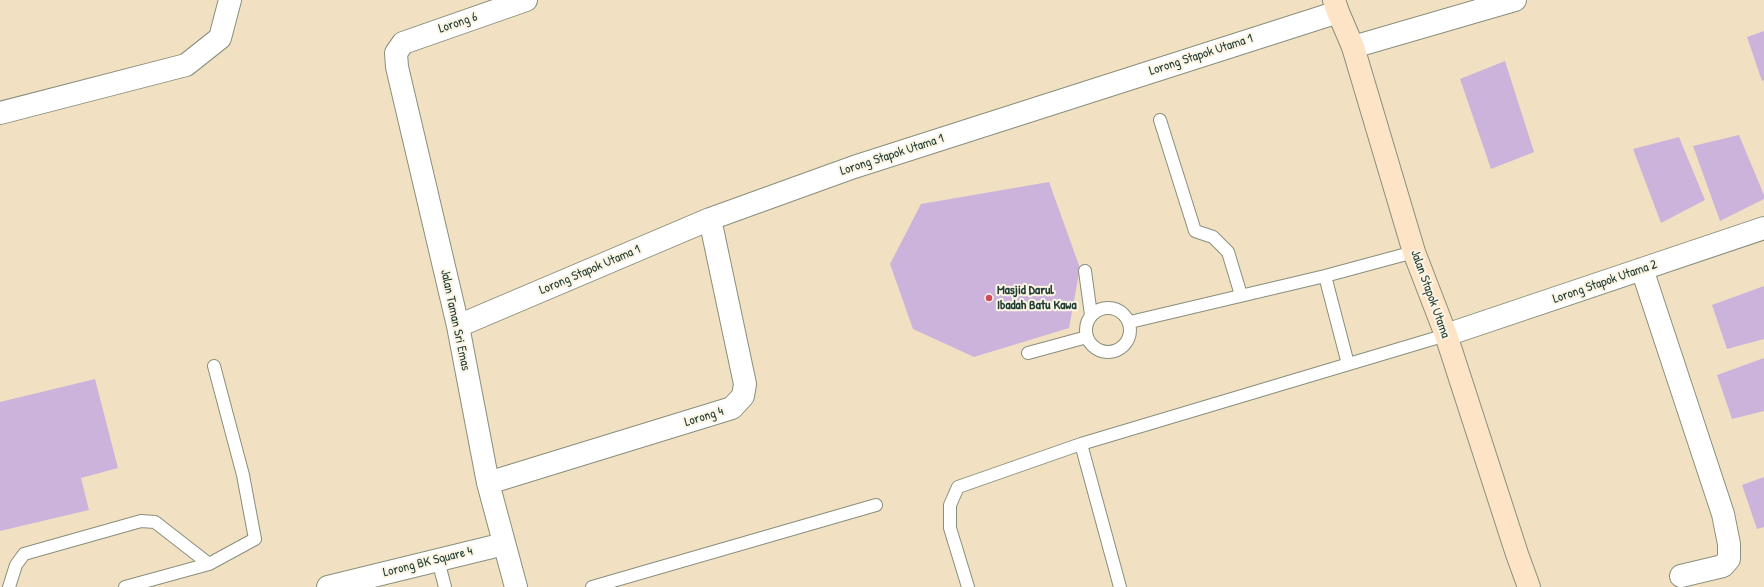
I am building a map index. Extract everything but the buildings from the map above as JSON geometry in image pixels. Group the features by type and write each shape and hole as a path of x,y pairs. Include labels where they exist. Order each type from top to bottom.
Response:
{"main road":[{"name":"Jalan Stapok Utama","path":"1336,6 1353,47 1414,252 1446,336 1529,587"}],"street":[{"path":"0,113 186,65 220,38 230,0"},
{"name":"Lorong 6","path":"396,53 403,43 526,0"},
{"path":"1353,47 1515,0"},
{"name":"Lorong Stapok Utama 1","path":"458,326 710,219 854,167 1336,6"},
{"name":"Jalan Taman Sri Emas","path":"396,53 399,75 458,326 488,483 516,587"},
{"name":"Lorong 4","path":"488,483 732,408 743,396 745,384 710,219"},
{"name":"Lorong Stapok Utama 2","path":"1446,336 1764,228"},
{"path":"1642,269 1723,514 1729,544 1729,559 1723,566 1681,576"},
{"name":"Lorong BK Square 4","path":"328,587 504,544"}],"lane":[{"path":"1160,120 1195,231 1213,237 1228,252 1241,295"},
{"path":"1130,322 1325,276 1414,252"},
{"path":"1085,271 1091,315 1086,329 1087,337 1090,343 1102,351 1116,351 1127,343 1131,330 1130,322 1116,309 1103,308 1091,315"},
{"path":"1325,276 1348,364"},
{"path":"968,587 950,528 950,505 958,486 1081,444 1446,336"},
{"path":"1028,353 1087,337"},
{"path":"125,587 209,564 255,539 243,475 214,366"},
{"path":"1081,444 1120,587"},
{"path":"592,587 876,505"},
{"path":"9,587 16,565 24,554 141,521 155,522 209,564"},
{"path":"438,560 445,587"}],"place":[{"name":"Masjid Darul Ibadah Batu Kawa","path":"989,298"}]}
